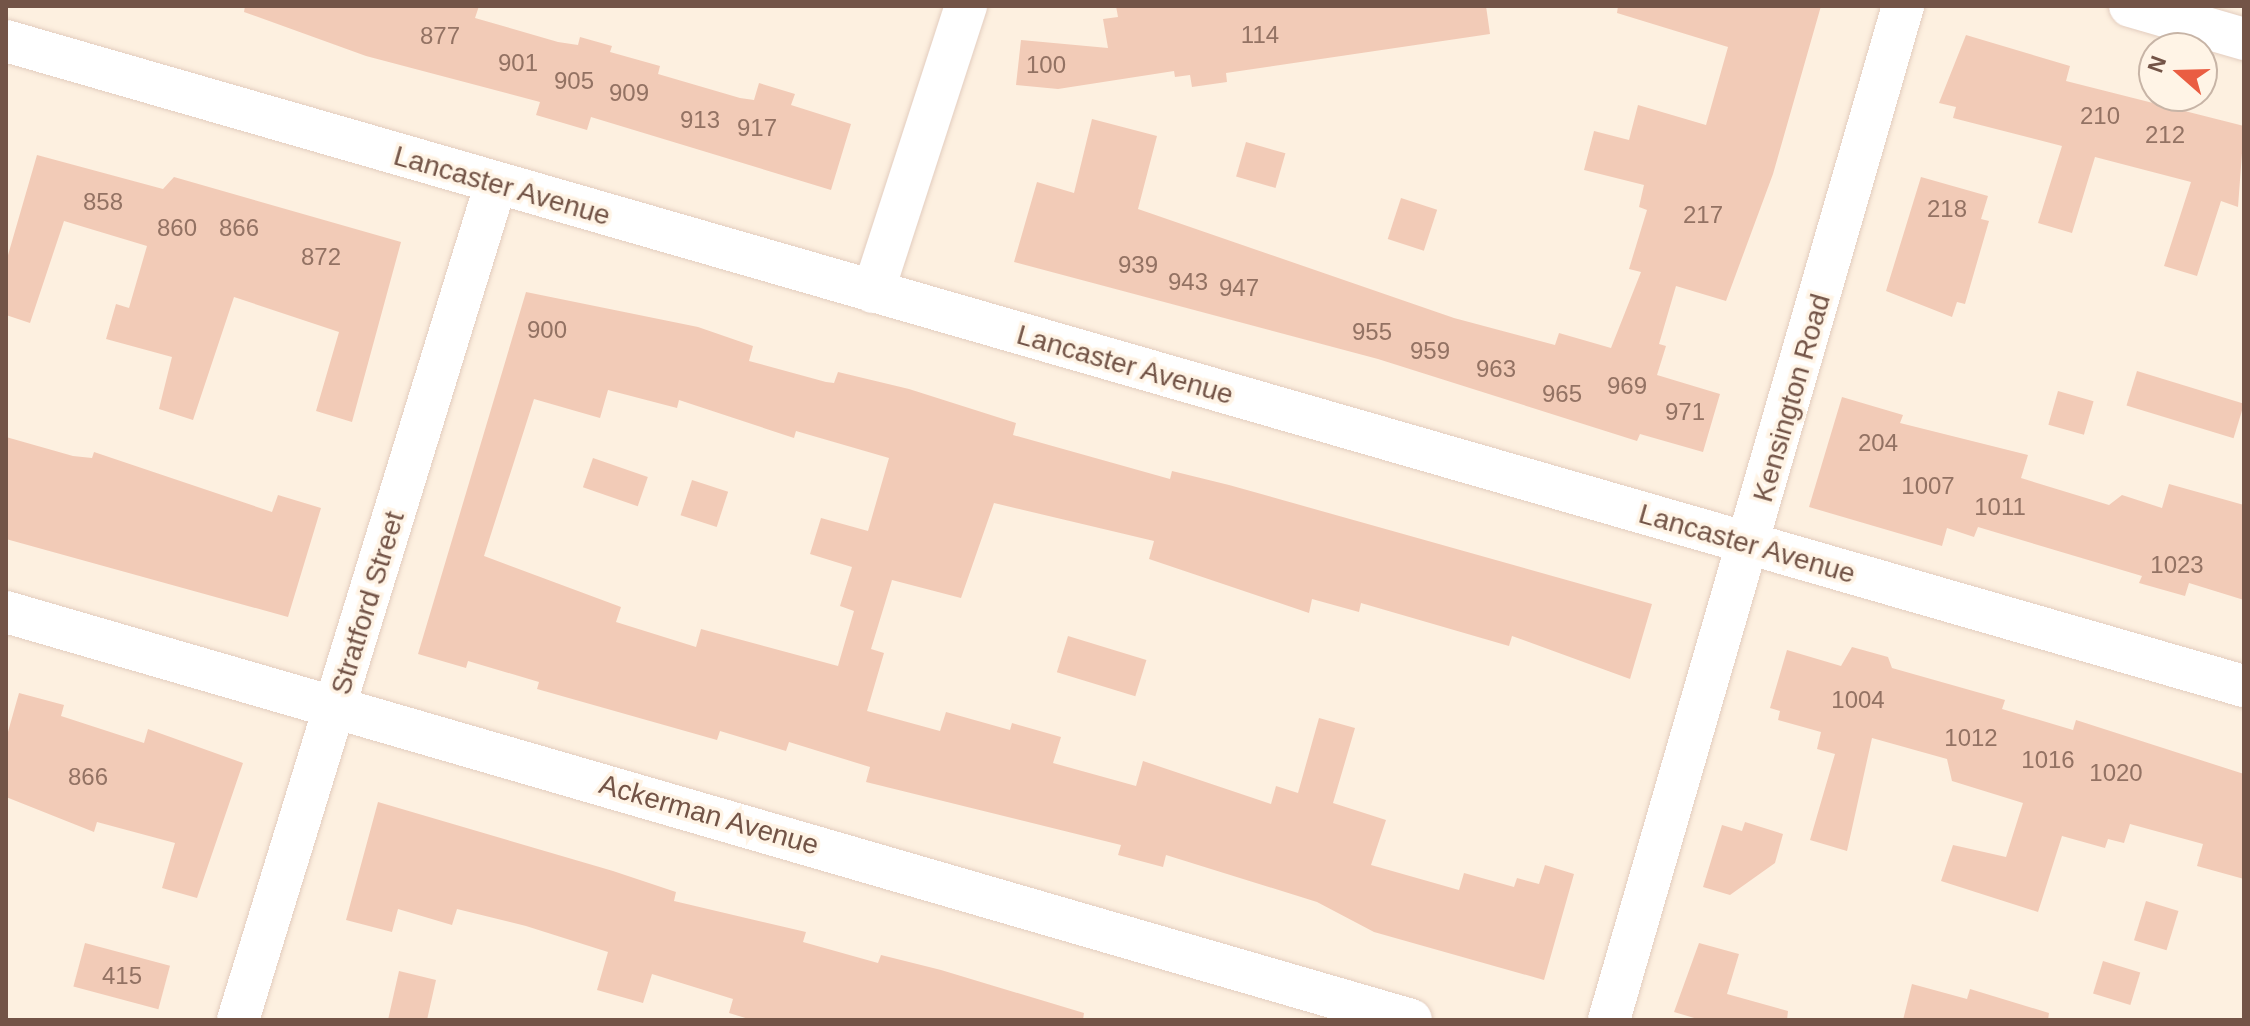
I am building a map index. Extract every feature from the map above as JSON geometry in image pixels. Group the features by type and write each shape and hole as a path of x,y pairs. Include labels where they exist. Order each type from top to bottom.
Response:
{"street":[{"path":"873,292 966,6"},
{"name":"Kensington Road","path":"1609,1020 1750,545 1903,6"},
{"path":"2130,6 2244,39"},
{"name":"Lancaster Avenue","path":"6,41 495,186 2244,686"},
{"name":"Stratford Street","path":"238,1020 495,186"},
{"name":"Ackerman Avenue","path":"6,612 1411,1020"}],"building":[{"path":"245,6 479,6 475,18 558,42 578,45 580,37 612,46 610,52 660,66 658,74 740,98 754,100 759,83 795,94 791,105 851,124 831,190 591,117 587,130 536,115 540,102 366,56 244,12"},
{"path":"1116,6 1486,6 1490,34 1226,73 1227,82 1192,87 1190,75 1175,77 1174,71 1058,89 1016,85 1021,40 1108,48 1103,19 1118,17"},
{"path":"1618,6 1821,6 1773,174 1726,301 1676,286 1659,344 1666,346 1657,375 1720,394 1703,452 1640,434 1637,441 1378,359 1014,262 1037,182 1074,193 1092,119 1157,136 1138,209 1454,318 1555,345 1559,333 1611,348 1641,272 1629,269 1647,210 1639,207 1644,185 1584,170 1594,131 1629,140 1638,105 1706,125 1728,47 1617,13"},
{"path":"1966,35 2070,66 2066,81 2138,99 2138,112 2189,112 2244,126 2238,207 2221,201 2197,276 2164,266 2191,182 2095,157 2072,233 2038,223 2062,146 1953,118 1956,107 1939,103"},
{"path":"1246,142 1285,153 1275,188 1236,177"},
{"path":"37,155 163,189 174,177 401,242 352,422 316,411 339,332 234,297 193,420 159,409 172,357 106,339 116,304 129,308 147,246 64,221 30,323 6,315 6,262"},
{"path":"1921,177 1988,196 1981,219 1989,221 1965,304 1957,302 1952,317 1886,291"},
{"path":"1401,198 1437,210 1424,251 1388,239"},
{"path":"526,292 698,327 753,346 749,361 826,382 834,383 838,372 909,389 1016,423 1013,435 1170,479 1172,471 1229,485 1652,604 1630,679 1512,636 1509,646 1361,603 1359,612 1312,599 1309,613 1149,559 1154,541 994,503 961,598 892,580 871,649 884,653 867,711 940,731 946,712 1010,730 1012,723 1061,737 1053,763 1136,786 1143,761 1271,804 1276,786 1298,793 1319,718 1355,728 1333,803 1386,820 1371,865 1459,890 1464,873 1514,887 1517,878 1539,884 1545,865 1574,874 1544,980 1374,932 1317,902 1166,855 1163,867 1118,855 1121,845 866,782 870,767 789,742 786,751 720,731 717,740 537,689 539,682 468,661 466,668 418,654","holes":["608,390 677,408 679,400 794,438 796,431 889,458 868,531 821,518 810,554 852,567 840,606 854,611 838,666 701,629 696,647 616,622 621,607 484,556 534,399 600,418"]},
{"path":"2137,371 2244,404 2234,438 2126,405"},
{"path":"2058,391 2094,401 2084,435 2048,425"},
{"path":"1842,397 1903,415 1900,423 2028,455 2021,478 2109,505 2122,495 2162,508 2169,484 2244,505 2244,600 2189,583 2185,596 2139,583 2142,576 1978,527 1974,537 1947,528 1942,546 1809,507"},
{"path":"6,437 73,456 92,458 94,452 272,512 278,495 321,508 288,617 6,539"},
{"path":"593,458 648,477 638,506 583,487"},
{"path":"692,480 728,492 717,527 681,515"},
{"path":"1068,636 1146,660 1135,696 1057,672"},
{"path":"1852,647 1888,657 1892,668 2005,700 2002,709 2073,730 2076,720 2244,774 2244,879 2197,866 2203,844 2130,824 2124,843 2108,839 2105,848 2062,836 2038,912 1941,881 1953,845 2006,857 2023,803 1952,781 1947,759 1872,738 1847,851 1810,840 1835,754 1817,749 1821,732 1778,720 1780,711 1770,708 1787,650 1841,666"},
{"path":"19,693 64,705 61,716 144,743 148,729 243,763 197,898 162,888 175,843 97,822 94,832 6,797 6,739"},
{"path":"378,802 676,892 674,901 806,932 803,942 878,963 881,955 941,970 1084,1013 1083,1020 752,1020 729,1013 733,999 652,974 643,1003 597,990 608,952 526,926 457,909 452,925 398,909 392,932 346,920"},
{"path":"1745,822 1783,834 1775,863 1730,895 1703,887 1722,825 1742,831"},
{"path":"2146,901 2179,911 2167,950 2134,940"},
{"path":"85,943 170,966 158,1009 73,986"},
{"path":"1699,943 1739,954 1727,994 1788,1011 1787,1020 1701,1020 1674,1012"},
{"path":"2103,961 2140,972 2130,1005 2093,994"},
{"path":"399,971 436,980 427,1020 388,1020"},
{"path":"1912,984 1967,999 1970,989 2049,1013 2048,1020 1903,1020"}]}
